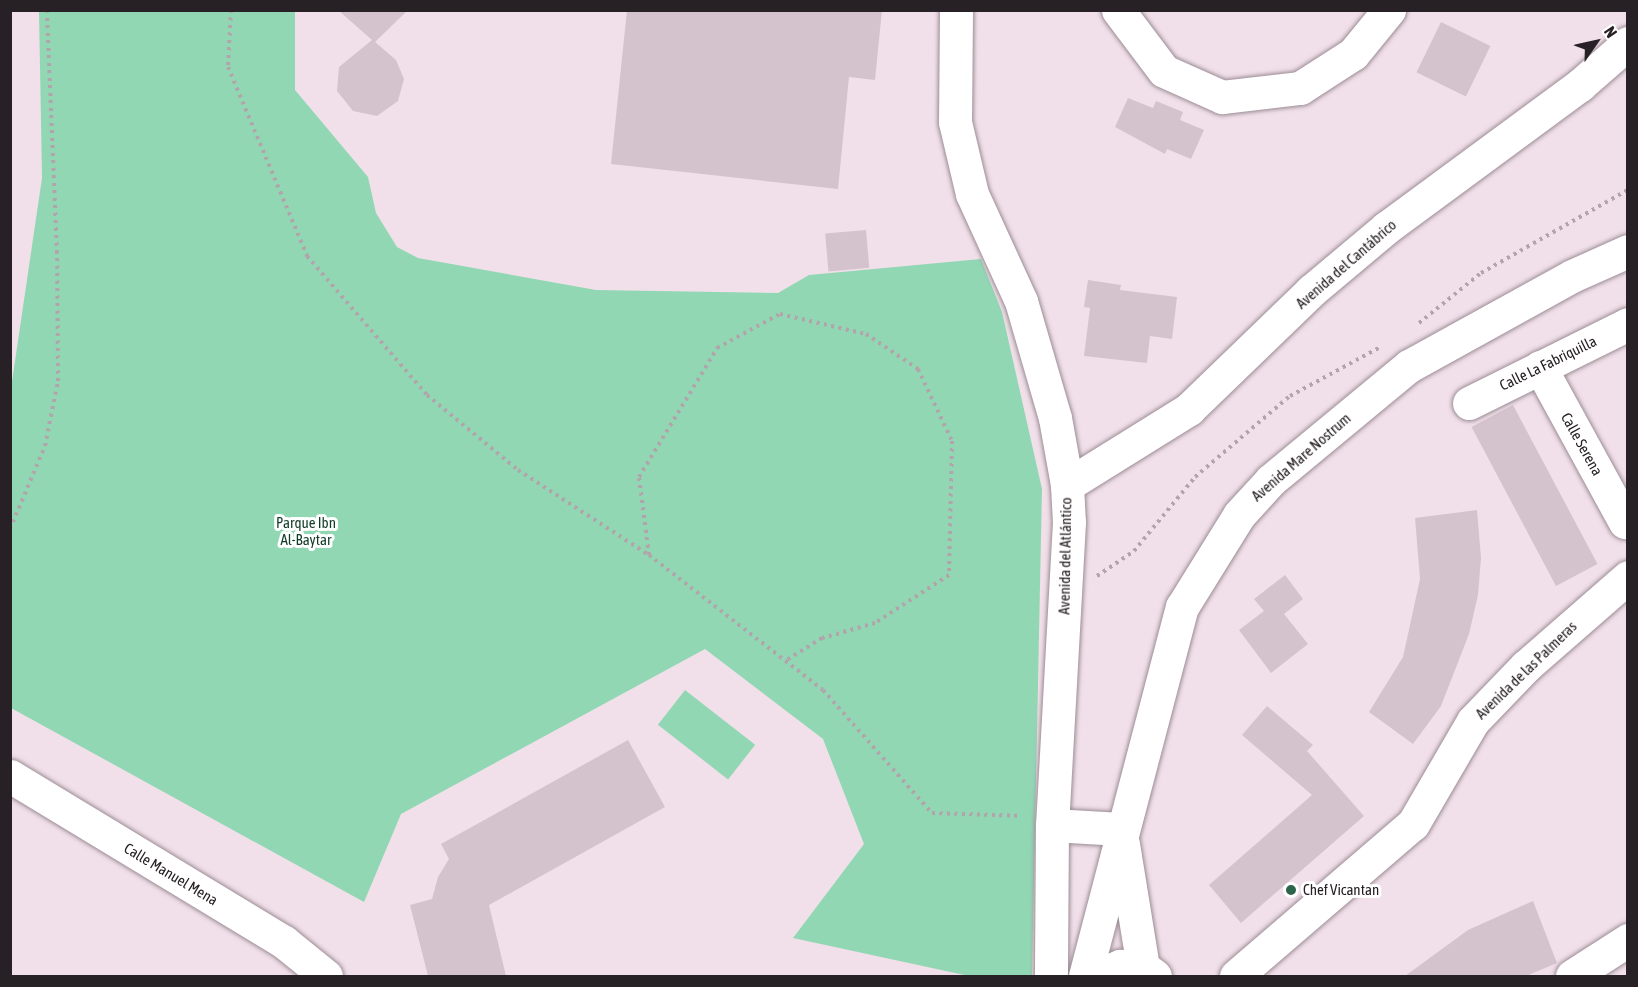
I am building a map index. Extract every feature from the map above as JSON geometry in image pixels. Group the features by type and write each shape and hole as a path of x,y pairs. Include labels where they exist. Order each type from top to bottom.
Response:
{"street":[{"name":"Avenida del Atlántico","path":"956,10 957,132 972,194 1021,301 1055,418 1066,485 1069,522 1052,825 1051,976"},
{"path":"1118,10 1164,71 1222,97 1300,88 1353,54 1389,10"},
{"name":"Avenida del Cantábrico","path":"1066,485 1189,409 1311,291 1386,228 1580,85 1628,43"},
{"name":"Avenida Mare Nostrum","path":"1085,976 1121,829 1182,607 1254,496 1408,366 1572,276 1628,251"},
{"name":"Calle La Fabriquilla","path":"1469,403 1628,324"},
{"name":"Calle Serena","path":"1540,367 1625,522"},
{"name":"Avenida de las Palmeras","path":"1236,976 1413,824 1473,721 1526,666 1628,577"},
{"name":"Calle Manuel Mena","path":"11,778 284,942 326,976"},
{"path":"1052,825 1121,829"},
{"name":"Avenida Mare Nostrum","path":"1121,829 1149,972"},
{"path":"1572,976 1628,940"},
{"path":"1096,976 1120,966 1149,972"}],"path":[{"path":"10,529 45,446 58,381 57,254 47,10"},
{"path":"231,10 228,67 307,256 427,395 518,470 649,555 823,690 932,813 1009,813 1052,825"},
{"path":"649,555 639,477 717,348 780,314 866,334 918,369 952,441 949,575 875,623 822,638 786,661"}],"green space":[{"name":"Parque Ibn Al-Baytar","path":"39,11 295,11 295,90 368,177 376,213 397,247 418,258 596,290 778,293 809,275 981,259 1002,312 1042,489 1032,976 969,976 793,938 864,844 823,739 705,649 401,814 364,902 11,708 10,395 42,178"},
{"path":"685,690 755,745 728,779 658,725"}],"building":[{"path":"338,10 408,10 375,42 396,60 404,79 398,101 377,116 353,111 337,91 339,67 372,40"},
{"path":"627,10 882,10 875,80 849,77 838,189 611,164"},
{"path":"1441,22 1490,46 1466,96 1416,72"},
{"path":"1128,98 1153,108 1156,101 1183,112 1180,120 1204,130 1191,159 1167,149 1165,154 1115,127"},
{"path":"866,230 869,268 828,271 825,234"},
{"path":"1088,280 1121,285 1120,290 1177,297 1172,339 1150,336 1147,363 1084,356 1090,308 1084,307"},
{"path":"1513,405 1598,564 1556,586 1472,427"},
{"path":"1477,510 1481,558 1478,595 1469,634 1441,706 1413,744 1369,712 1403,657 1420,579 1415,518"},
{"path":"1285,575 1303,599 1284,614 1308,644 1271,673 1239,630 1264,611 1254,599"},
{"path":"1267,706 1313,745 1307,751 1364,816 1241,923 1209,885 1312,795 1242,735"},
{"path":"628,740 665,807 489,905 506,976 428,976 410,905 432,899 438,877 449,859 441,844"},
{"path":"1533,901 1557,963 1526,976 1405,976 1468,930"}],"place":[{"name":"Chef Vicantan","path":"1291,890"}]}
